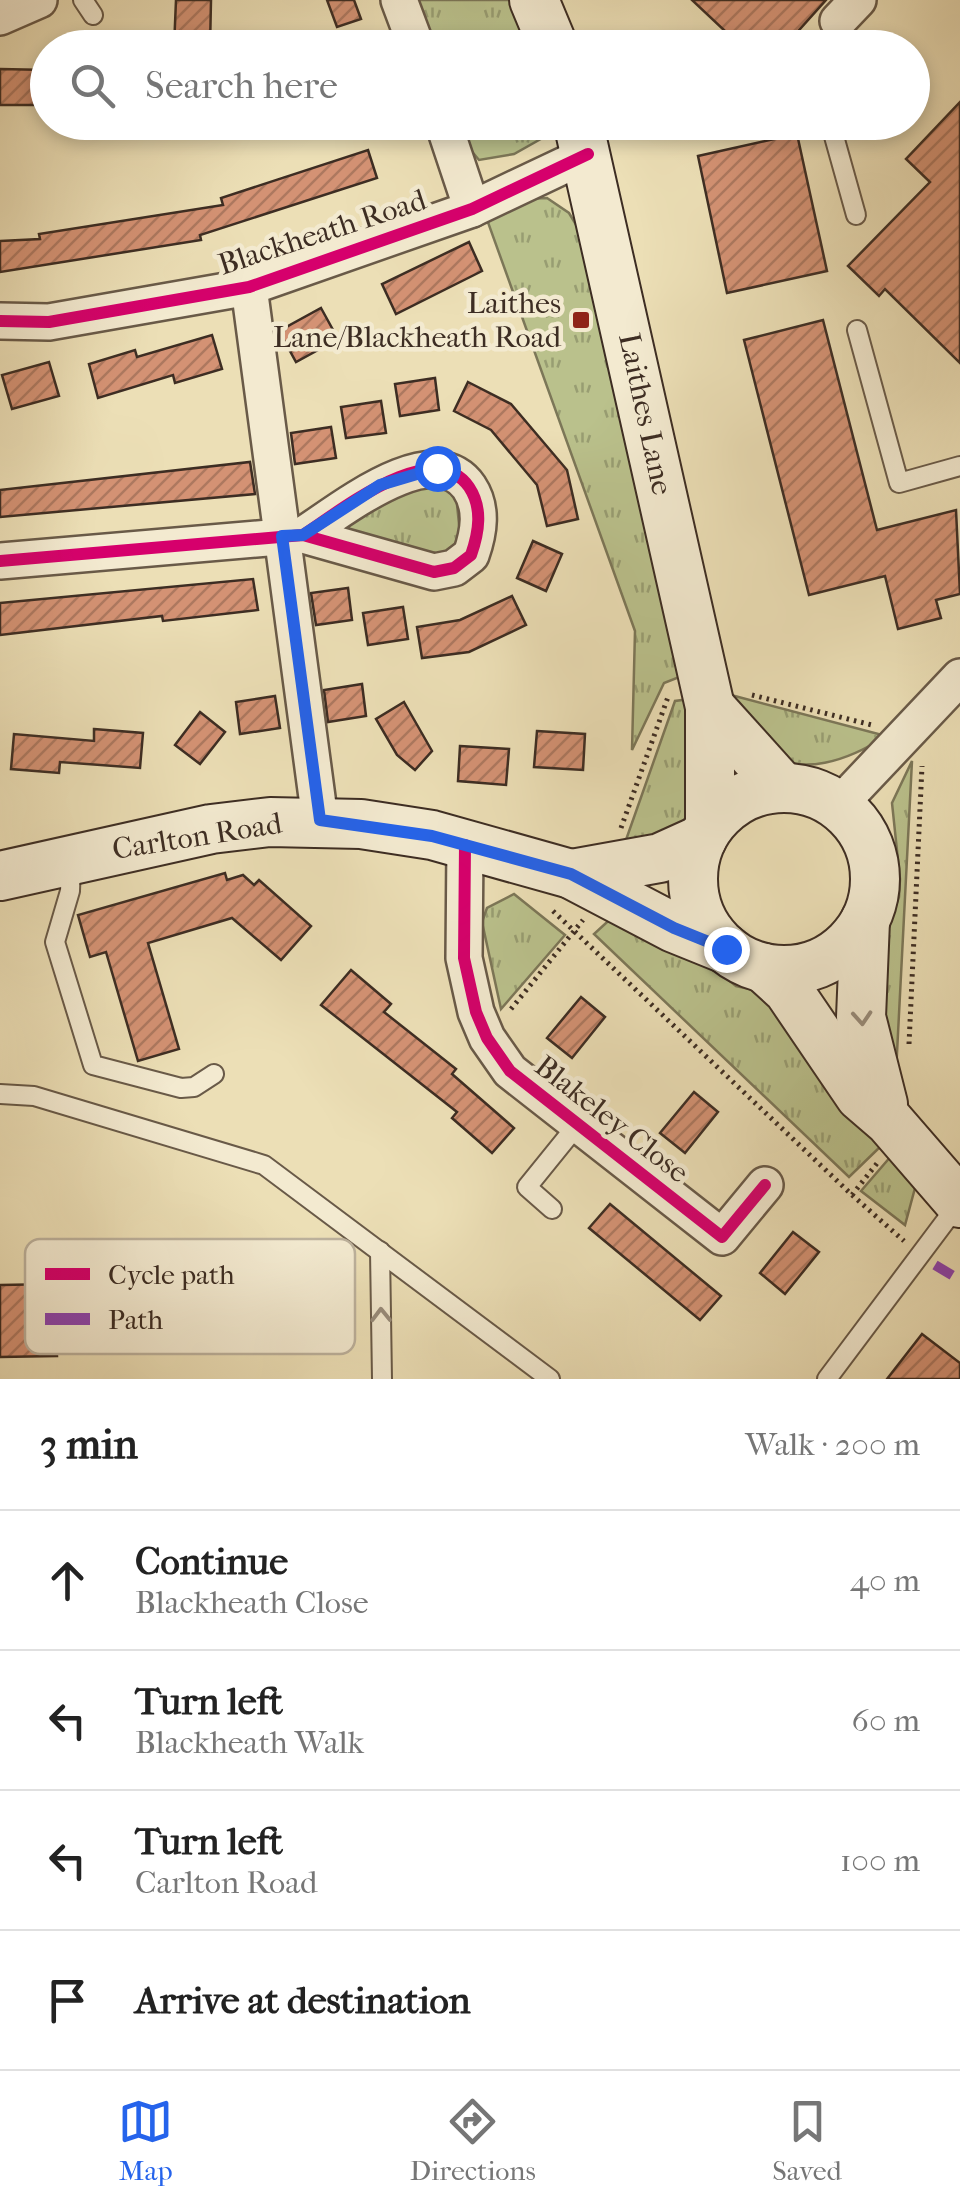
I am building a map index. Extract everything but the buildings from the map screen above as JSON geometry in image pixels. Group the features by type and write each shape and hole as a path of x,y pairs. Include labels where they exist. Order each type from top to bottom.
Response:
{"main road":[{"path":"534,0 546,30"},
{"name":"Laithes Lane","path":"583,140 710,707 706,832"},
{"name":"Laithes Lane","path":"710,707 782,788"},
{"path":"782,788 802,790 838,806 856,824 869,846 875,871 874,897 865,921 852,940 812,966 745,958 706,926 695,898 694,868 706,832 735,802 782,788"},
{"name":"Carlton Road","path":"0,876 211,829 320,820 400,829 571,874 674,928 745,958 788,990 860,1096 889,1121 960,1203"},
{"name":"Carlton Road","path":"571,874 660,858 706,832"},
{"name":"Carlton Road","path":"865,921 864,1039 889,1121"}],"street":[{"path":"0,17 40,0"},
{"path":"399,0 410,30"},
{"path":"449,140 472,209"},
{"name":"Blackheath Road","path":"0,321 49,322 249,287 472,209 580,140"},
{"path":"249,287 293,535 320,820"},
{"path":"0,561 293,535"},
{"path":"838,806 960,677"},
{"name":"Blakeley Close","path":"465,845 464,958 476,1012 510,1071 722,1237 766,1186"}],"lane":[{"path":"835,140 856,215"},
{"path":"857,330 898,483 960,466"},
{"path":"71,858 70,892 55,942 93,1065 181,1088 194,1087 214,1074"},
{"path":"0,1094 34,1096 264,1165 550,1379"},
{"path":"552,1209 527,1187 578,1124"},
{"path":"827,1379 960,1203"},
{"path":"380,1251 382,1379"}],"green space":[{"path":"415,0 510,0 523,30 425,30"},
{"path":"539,140 514,154 479,160 464,142"},
{"path":"547,198 569,213 584,238 682,676 664,683 632,750 635,631 485,214 526,199"},
{"path":"430,480 456,495 461,543 440,559 347,531 346,522"},
{"path":"731,695 886,736 825,763 792,763 757,744"},
{"path":"690,699 688,816 672,832 621,854 675,701"},
{"path":"912,761 895,1092 878,1054 880,947 899,897 892,803"},
{"path":"514,894 565,935 501,1009 482,922 487,908"},
{"path":"618,912 697,954 736,986 777,995 881,1146 849,1177 594,934"},
{"path":"892,1155 915,1188 905,1225 861,1191"}],"marked path":[{"path":"935,1265 960,1280"}],"cycle path":[{"path":"0,321 49,322 249,287 472,209 588,154"},
{"path":"0,561 303,535 434,572 454,568 471,555 478,512 469,487 453,473 433,469 386,483 303,535"},
{"path":"465,845 464,958 476,1012 487,1038 510,1071 722,1237 765,1185"}],"place":[{"name":"Laithes Lane/Blackheath Road","path":"581,320"}],"route":[{"path":"437,468 411,472 380,485 303,535 282,536 320,820 400,829 571,874 674,928 726,949"}]}
